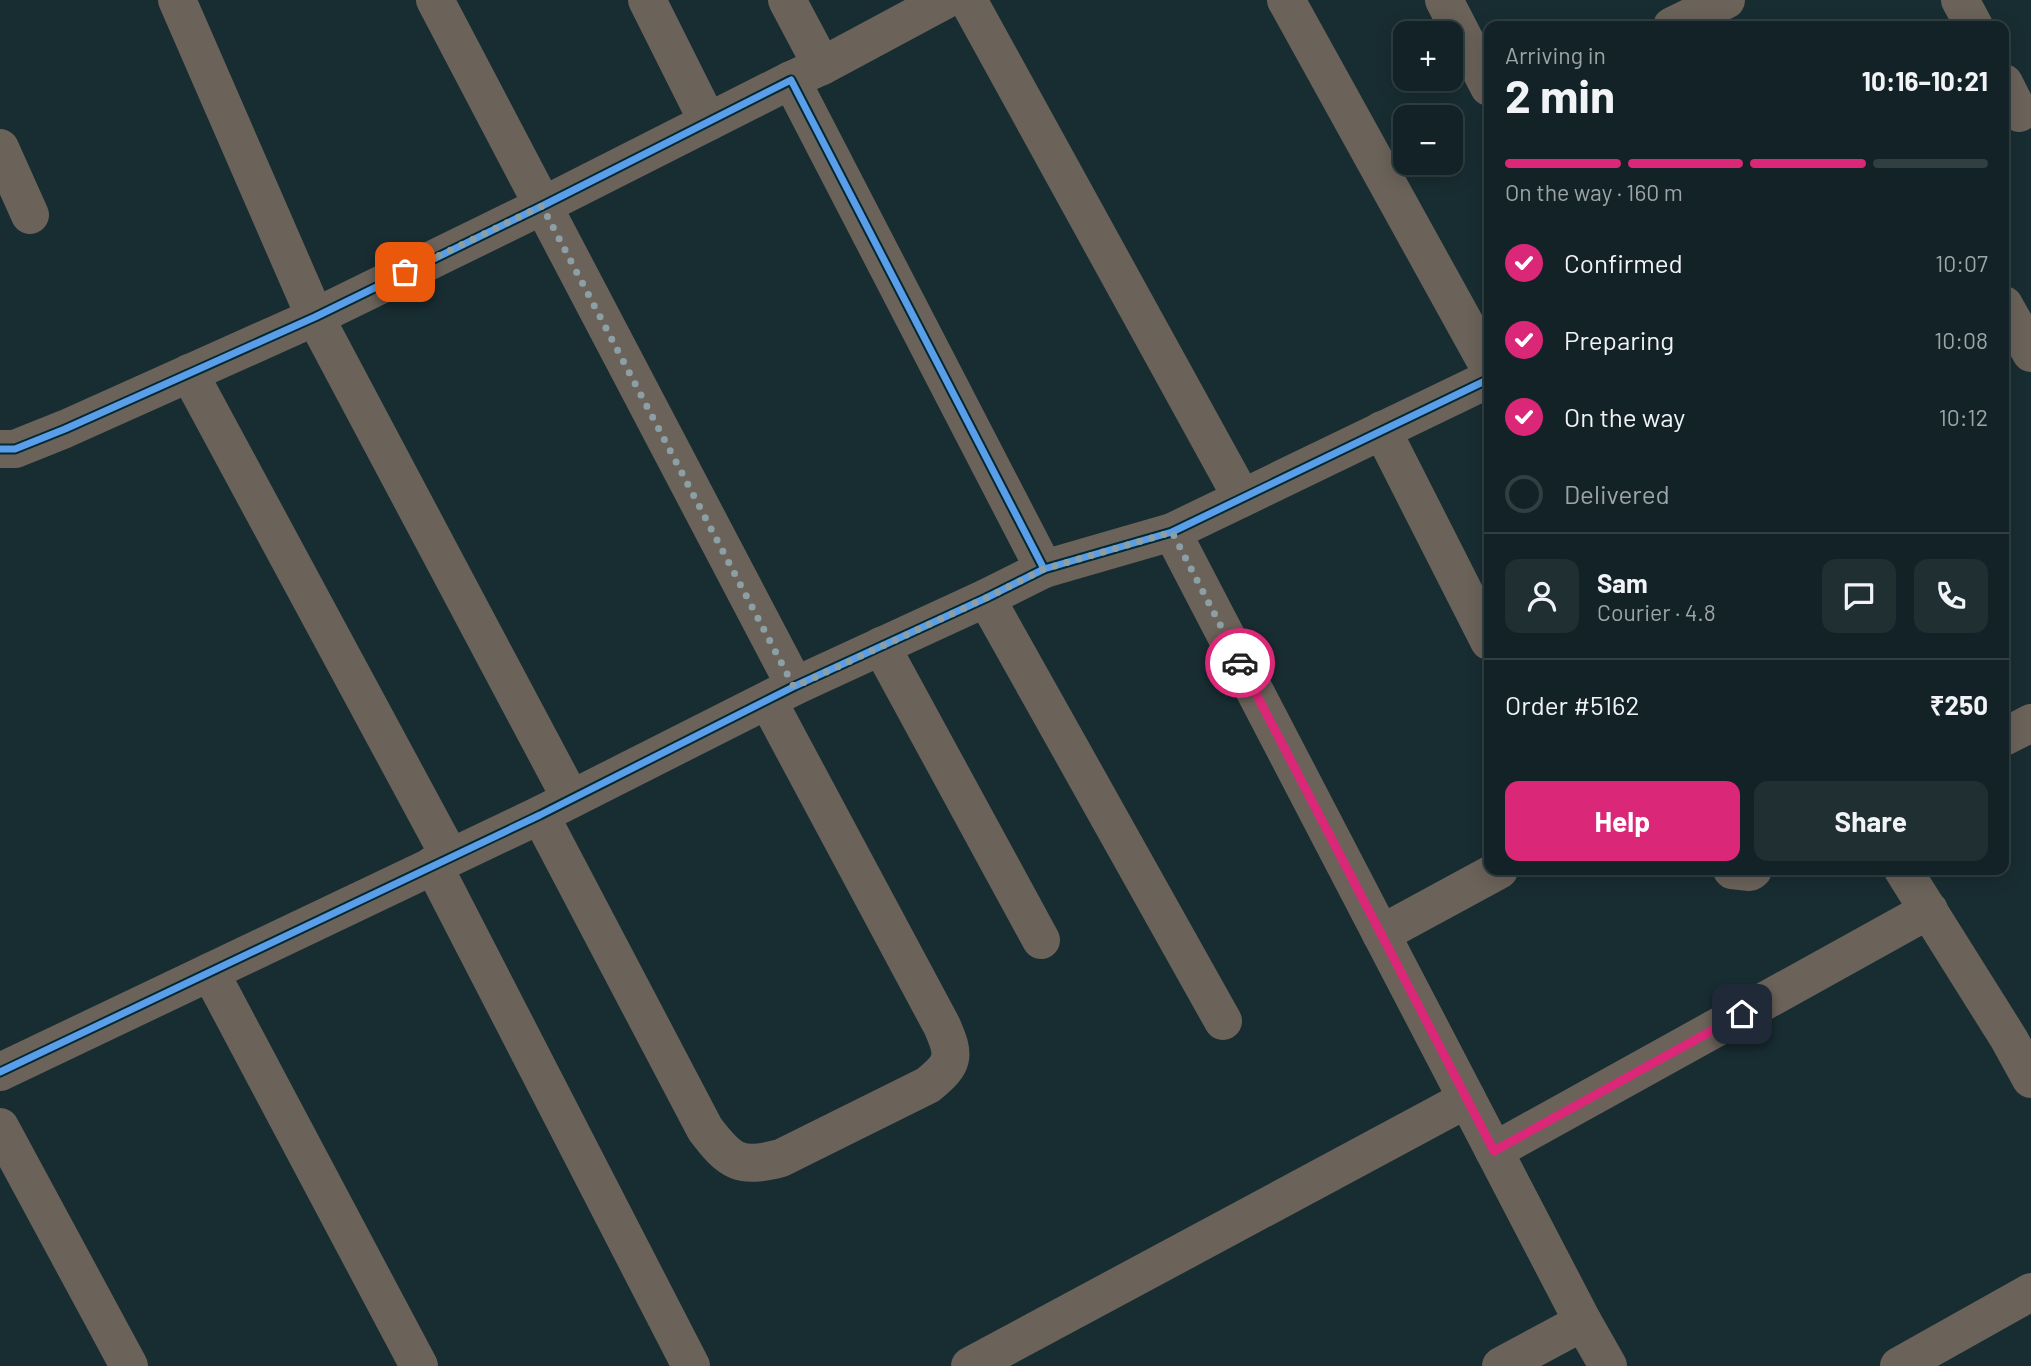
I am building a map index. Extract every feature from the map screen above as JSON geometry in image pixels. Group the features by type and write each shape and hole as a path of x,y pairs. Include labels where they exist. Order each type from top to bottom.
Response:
{"street":[{"path":"177,0 315,317 555,807 705,1129 723,1153 745,1164 781,1158 928,1085 951,1060 952,1048 542,206 435,0"},
{"path":"647,0 708,122"},
{"path":"787,0 807,73 1044,569"},
{"path":"0,449 15,449 315,317 807,73 945,0"},
{"path":"968,0 1242,498"},
{"path":"1286,0 1484,358"},
{"path":"1444,0 1484,78"},
{"path":"1682,21 1726,0"},
{"path":"1961,0 1972,21"},
{"path":"0,148 30,215"},
{"path":"2009,314 2031,353"},
{"path":"189,373 442,861 691,1366"},
{"path":"0,1072 555,807 781,694 1044,569 1172,532 1484,381"},
{"path":"1382,430 1484,631"},
{"path":"1172,532 1608,1366"},
{"path":"986,598 1223,1021"},
{"path":"881,646 1041,940"},
{"path":"2009,734 2031,723"},
{"path":"1381,934 1490,875"},
{"path":"1906,875 2031,1079"},
{"path":"1494,1151 1929,910"},
{"path":"210,972 419,1366"},
{"path":"970,1366 1467,1099"},
{"path":"0,1128 129,1366"},
{"path":"1899,1366 2031,1292"},
{"path":"1501,1366 1583,1322"}],"cycle path":[{"path":"0,449 15,449 65,429 315,317 791,80 1044,569"},
{"path":"0,1072 540,815 795,686 1044,569 1172,532 1484,381"}],"way so far":[{"path":"405,272 542,206 794,687 1044,569 1172,532 1240,663"}],"route":[{"path":"1240,663 1494,1151 1742,1014"}]}
